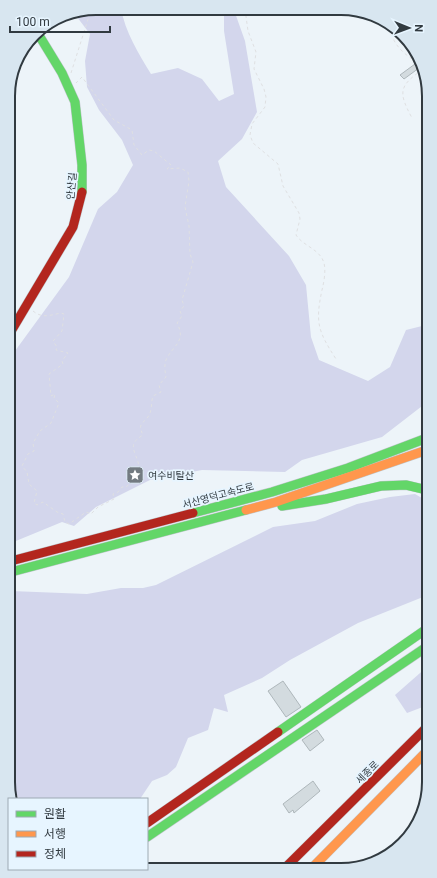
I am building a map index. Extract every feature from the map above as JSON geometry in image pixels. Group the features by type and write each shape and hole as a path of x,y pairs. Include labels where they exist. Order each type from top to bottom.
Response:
{"main road":[{"name":"안산길","path":"15,325 73,227 80,210 83,192 84,168 74,100 67,84 40,38"},
{"name":"서산영덕고속도로","path":"15,560 272,492 348,468 422,440"},
{"path":"15,571 276,502 422,452"},
{"path":"219,517 326,499 381,486 406,485 422,489"},
{"path":"148,822 422,632"},
{"path":"148,836 422,650"},
{"name":"세종로","path":"291,863 422,732"},
{"path":"317,863 422,756"}],"path":[{"path":"246,15 248,31 256,52 254,69 264,89 266,97 265,106 252,124 250,135 253,143 278,164 283,186 299,213 300,219 296,235 320,255 324,263 324,281 318,308 318,321 323,339 336,359"},
{"path":"67,84 75,66 89,16"},
{"path":"400,48 407,56 414,60"},
{"path":"412,118 406,107 402,90 405,83 418,73"},
{"path":"23,312 34,311 37,314 50,317 61,313 64,314 62,331 53,341 57,346 56,350 68,353 62,361 63,364 52,370 49,374 51,396 54,394 54,398 59,403 51,423 40,431 33,443 34,451 28,454 22,466 29,475 29,484 37,491 34,503 37,505 43,502 62,514 65,522 69,524 86,512 91,514 98,507 114,500 113,494 126,487 139,476 136,470 139,466 133,450 133,443 134,440 143,435 140,429 141,423 150,413 153,396 161,392 159,385 166,377 165,361 179,342 180,329 177,323 182,316 180,311 184,306 182,300 193,262 190,254 189,226 185,207 189,181 188,172 180,168 167,169 171,165 154,151 149,150 142,155 134,145 132,130 114,120 82,77 78,82 67,84"}],"shaded area":[{"path":"96,15 123,15 137,51 151,74 178,68 202,79 219,101 234,94 224,31 224,15 236,15 245,41 257,112 242,139 218,161 226,187 289,256 306,285 311,337 319,360 368,381 390,367 406,330 422,326 422,406 382,437 302,460 285,472 202,470 150,480 96,507 74,526 62,522 15,541 15,351 69,277 98,209 117,192 133,165 122,140 99,110 87,87 85,61 90,34 77,18"},
{"path":"415,494 422,498 422,597 358,623 290,660 262,678 224,695 228,712 214,708 208,730 188,738 176,767 167,775 152,781 141,798 19,798 16,793 15,782 15,591 87,594 121,588 143,588 156,585 273,527 315,521 357,504 390,497"},
{"path":"422,671 422,707 407,713 395,695"}],"building":[{"path":"415,64 416,65 418,69 404,79 400,75"},
{"path":"283,681 301,707 286,717 268,691"},
{"path":"317,730 324,740 310,751 302,740"},
{"path":"313,781 320,791 294,813 293,810 289,813 283,804"}],"traffic: fast":[{"path":"40,38 62,73 75,102 82,165 82,192"},
{"path":"193,513 272,492 348,468 422,440"},
{"path":"282,506 326,499 381,486 406,485 422,489"},
{"path":"15,571 246,510"},
{"path":"278,732 422,632"},
{"path":"148,836 422,650"}],"traffic: slow":[{"path":"246,510 276,502 422,452"},
{"path":"317,863 422,756"}],"traffic: jam":[{"path":"15,325 73,227 82,192"},
{"path":"15,560 193,513"},
{"path":"148,822 278,732"},
{"path":"290,863 422,732"}],"place":[{"name":"여수비탈산","path":"135,475"}]}
